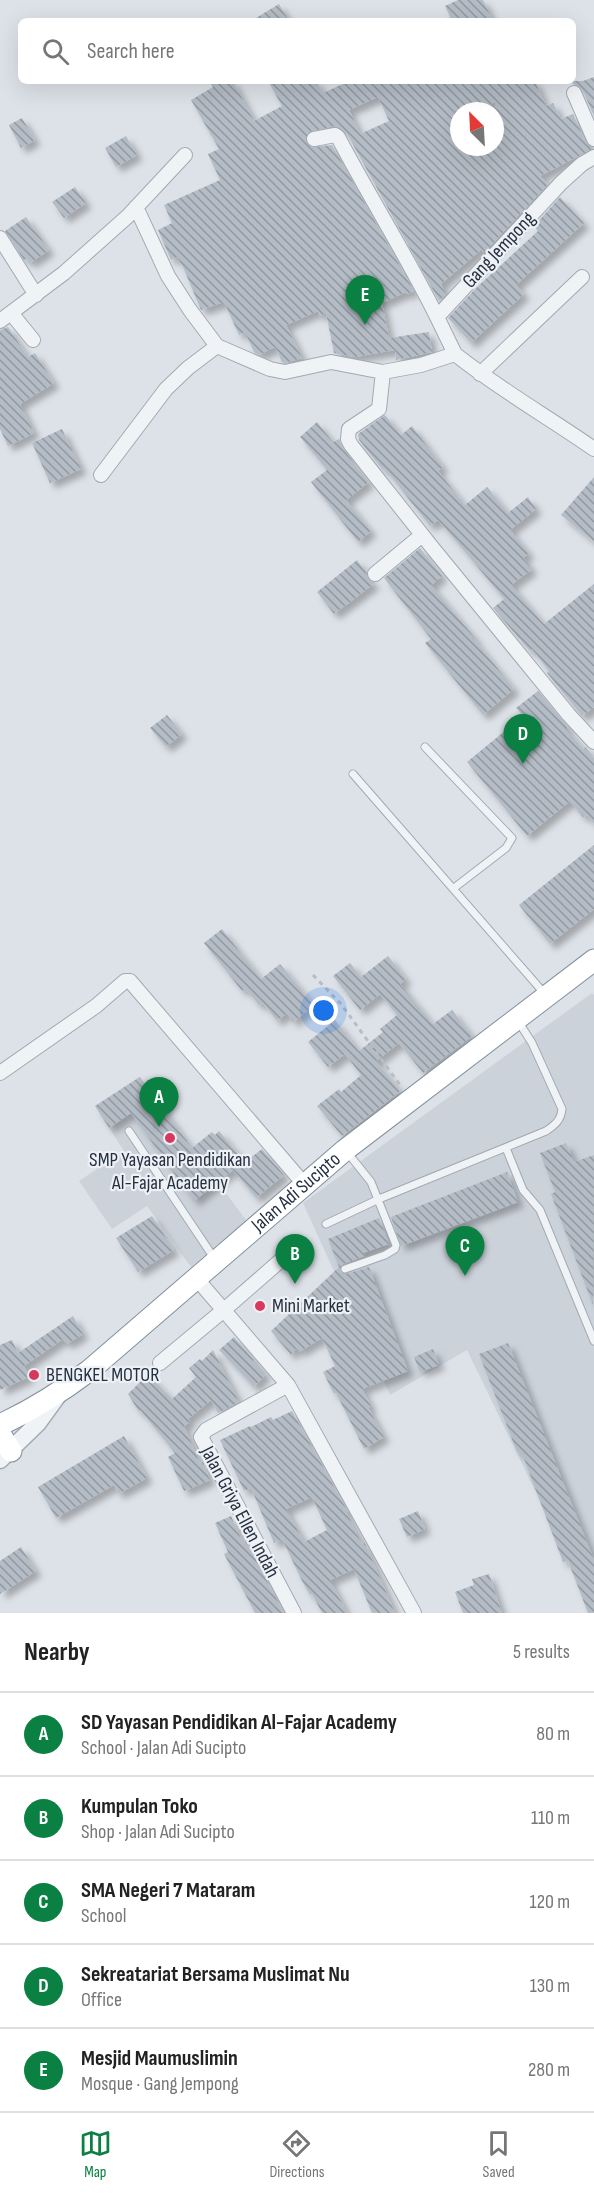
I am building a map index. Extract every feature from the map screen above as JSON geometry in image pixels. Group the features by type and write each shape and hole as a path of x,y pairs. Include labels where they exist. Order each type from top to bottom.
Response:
{"highway":[{"name":"Jalan Adi Sucipto","path":"0,1425 28,1412 59,1393 90,1371 212,1295 216,1262 304,1184 352,1158 410,1099 521,1026 547,998 592,968"}],"street":[{"path":"574,93 594,139"},
{"path":"314,140 335,135 339,137 385,224 415,274 455,354 480,374 594,449"},
{"path":"33,340 6,317 64,273 136,207 185,155"},
{"name":"Gang Jempong","path":"437,317 561,183 582,164 594,157"},
{"path":"136,207 168,276 217,346 270,369 285,372 331,362 383,372 421,365 455,354"},
{"path":"0,238 36,295"},
{"path":"480,374 582,277"},
{"path":"101,475 166,389 188,368 217,346"},
{"path":"383,372 379,409 349,429 348,439 422,535 568,715 594,742"},
{"path":"375,574 422,535"},
{"path":"0,1073 96,1006 125,981 130,981 304,1184"},
{"path":"160,1363 212,1295 296,1247"},
{"path":"212,1295 288,1385 414,1613"},
{"name":"Jalan Griya Ellen Indah","path":"288,1385 206,1430 201,1437 294,1613"},
{"path":"4,1449 38,1423 59,1393"}],"lane":[{"path":"425,747 512,838 506,848 454,888"},
{"path":"353,774 547,998"},
{"path":"326,1224 546,1131 555,1125 562,1109 532,1043 521,1026"},
{"path":"129,1131 216,1262"},
{"path":"506,1148 523,1190 540,1210 594,1341"},
{"path":"345,1269 385,1255 395,1249 395,1239 379,1200 365,1173 352,1158"}],"path":[{"path":"313,975 341,1004 410,1099"}],"shaded area":[{"path":"592,993 594,995 594,1612 467,1350 390,1395 303,1203"},
{"path":"139,1077 246,1220 191,1267 147,1206 112,1229 79,1181 124,1151 95,1106"}],"building":[{"path":"458,0 483,0 492,18 451,18 445,6"},
{"path":"279,4 287,18 256,18"},
{"path":"594,77 594,116 582,89 573,84 576,84 576,81"},
{"path":"211,84 235,84 254,121 282,106 270,84 318,84 323,93 342,84 536,84 546,106 553,103 561,119 573,114 586,143 594,148 540,176 548,184 490,246 483,252 482,249 441,284 446,294 439,301 346,132 334,126 309,132 305,140 311,147 332,145 414,291 407,294 406,292 382,303 389,338 429,332 432,352 396,360 395,350 355,357 334,353 326,313 320,316 318,311 286,325 302,358 285,363 282,362 275,347 259,355 254,352 245,332 239,335 224,302 201,310 183,267 177,257 171,260 158,230 172,223 164,205 220,180 208,154 219,149 191,100 213,87","holes":["378,97 389,121 360,134 349,110"]},
{"path":"22,118 35,140 21,148 9,125"},
{"path":"126,136 137,155 116,167 105,148"},
{"path":"75,187 86,203 64,218 52,202"},
{"path":"560,197 584,223 516,285 524,294 471,343 448,318 476,288 538,231 534,226"},
{"path":"26,217 49,250 30,263 27,258 24,260 5,231"},
{"path":"8,327 28,357 35,353 54,383 20,404 34,433 8,446 0,429 0,330"},
{"path":"385,415 401,435 412,426 443,467 438,471 465,505 487,487 508,513 528,497 536,509 510,530 529,553 523,558 532,569 511,585 544,624 594,584 594,707 582,716 547,673 549,671 532,649 530,651 493,608 504,599 438,520 430,526 359,440 358,434"},
{"path":"317,422 333,442 339,439 344,450 369,482 346,500 371,531 358,542 311,482 327,470 300,437"},
{"path":"62,429 81,469 50,483 32,443"},
{"path":"594,477 594,542 561,515"},
{"path":"420,548 442,576 431,585 514,689 483,715 425,643 431,639 384,578"},
{"path":"357,560 368,579 375,583 334,614 317,592"},
{"path":"538,691 583,749 585,747 594,758 594,824 587,815 583,817 570,801 527,836 467,762 523,716 516,708"},
{"path":"167,715 182,734 166,747 150,728"},
{"path":"594,845 594,909 550,944 519,905"},
{"path":"222,929 261,979 280,964 314,1005 293,1022 287,1013 277,1021 263,1003 259,1005 245,988 242,991 204,943"},
{"path":"388,956 406,979 400,984 433,1024 452,1010 472,1036 423,1073 399,1043 376,1061 400,1091 342,1136 317,1106 339,1089 341,1092 361,1075 345,1054 328,1067 308,1042 335,1020 359,1051 383,1032 380,1029 397,1015 380,994 360,1010 333,976 350,963 361,977"},
{"path":"140,1077 192,1148 212,1132 215,1135 219,1131 245,1162 262,1149 284,1175 256,1198 233,1170 194,1201 131,1113 109,1128 95,1106"},
{"path":"566,1143 574,1162 594,1155 593,1305 551,1194 555,1192 540,1153"},
{"path":"507,1172 518,1202 401,1246 391,1217"},
{"path":"152,1216 174,1250 138,1272 116,1238"},
{"path":"379,1218 389,1244 363,1253 365,1256 343,1264 340,1270 342,1274 346,1274 369,1267 408,1371 362,1389 371,1406 368,1407 384,1437 364,1449 323,1372 335,1366 322,1338 299,1352 297,1347 291,1355 271,1331 339,1267 328,1239"},
{"path":"73,1316 83,1334 67,1344 63,1339 24,1366 29,1377 0,1390 0,1345 12,1340 18,1353"},
{"path":"234,1337 266,1374 254,1387 219,1350"},
{"path":"508,1343 594,1560 594,1613 588,1613 568,1561 563,1562 521,1451 517,1452 479,1354"},
{"path":"433,1349 439,1365 420,1372 414,1357"},
{"path":"213,1350 239,1402 218,1413 211,1400 188,1419 190,1422 184,1426 210,1480 184,1491 168,1457 175,1453 140,1410 139,1412 128,1394 148,1374 172,1399 196,1377 189,1368 200,1359 202,1361"},
{"path":"292,1411 348,1512 346,1512 362,1544 365,1543 395,1613 372,1613 354,1569 330,1580 347,1613 322,1613 302,1581 282,1539 274,1543 251,1488 244,1491 220,1440 271,1417 273,1420","holes":["312,1497 327,1530 304,1542 286,1509"]},
{"path":"124,1436 147,1478 118,1494 114,1485 56,1518 38,1487"},
{"path":"418,1511 425,1529 407,1537 399,1519"},
{"path":"231,1516 243,1543 246,1541 284,1613 255,1613 224,1554 228,1552 215,1523"},
{"path":"21,1547 36,1571 0,1594 0,1561"},
{"path":"489,1574 502,1613 463,1613 455,1592 474,1585 472,1579"}],"place":[{"name":"Mesjid Maumuslimin","path":"365,325"},
{"name":"Sekreatariat Bersama Muslimat Nu","path":"523,764"},
{"name":"SD Yayasan Pendidikan Al-Fajar Academy","path":"159,1127"},
{"name":"SMP Yayasan Pendidikan Al-Fajar Academy","path":"170,1138"},
{"name":"SMA Negeri 7 Mataram","path":"465,1276"},
{"name":"Kumpulan Toko","path":"295,1284"},
{"name":"Mini Market","path":"260,1306"},
{"name":"BENGKEL MOTOR","path":"34,1375"}]}
